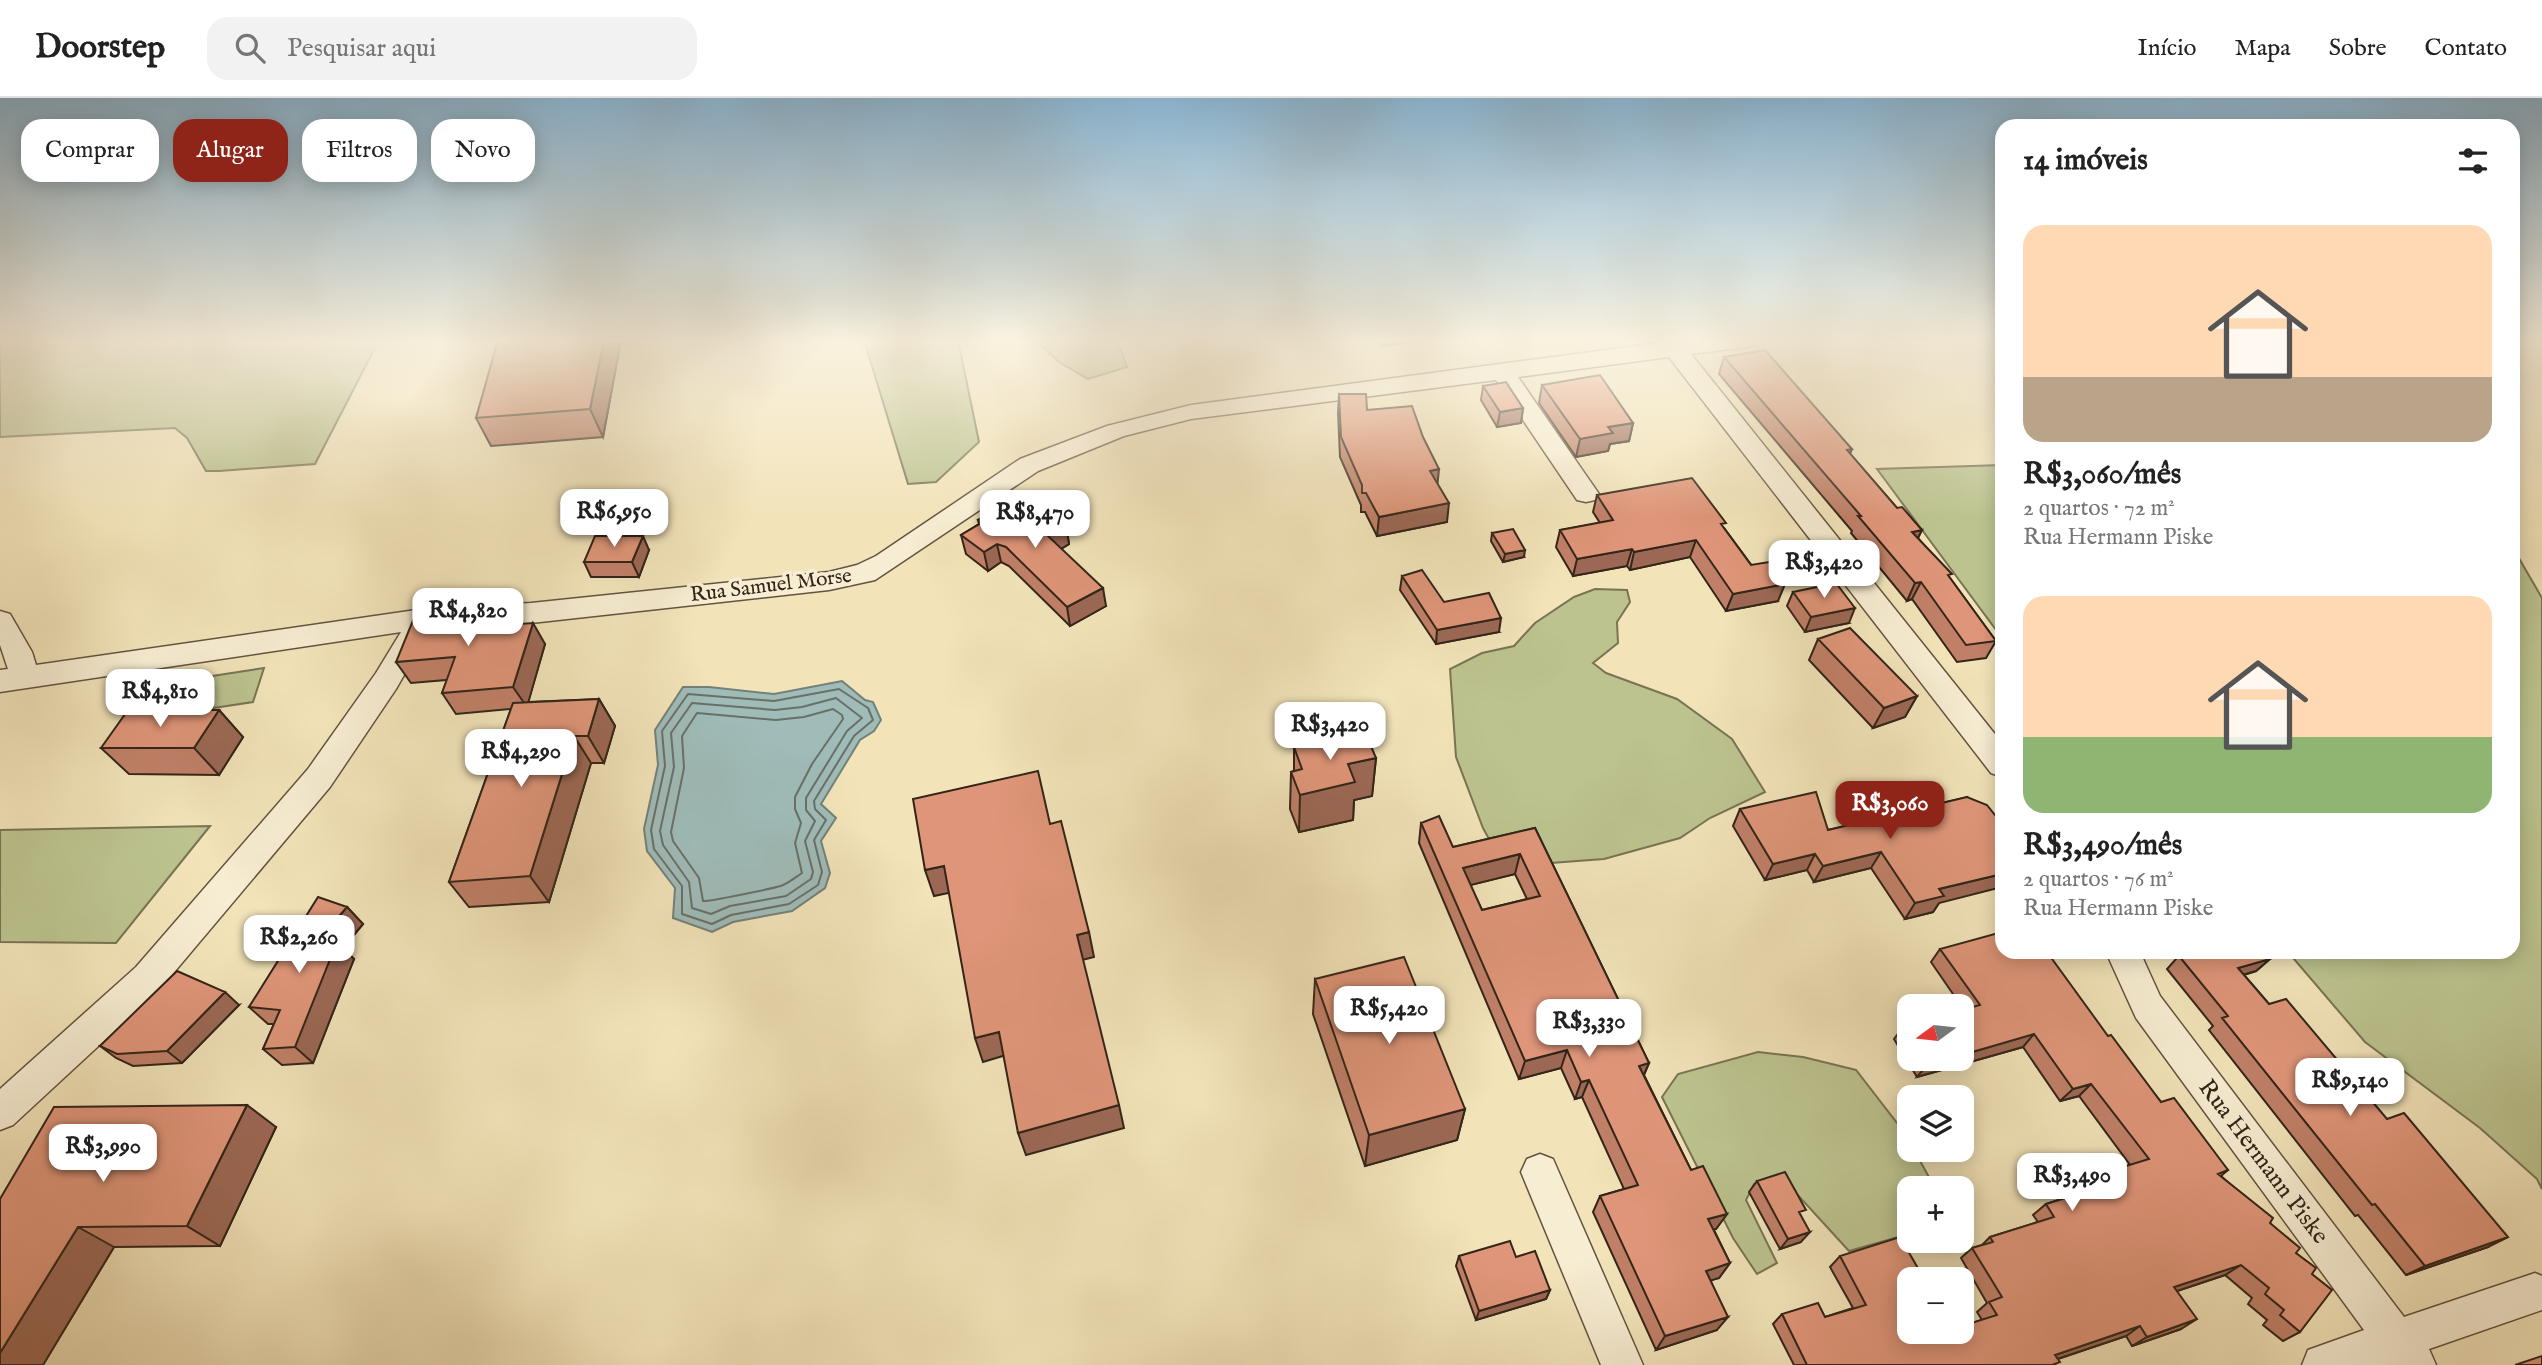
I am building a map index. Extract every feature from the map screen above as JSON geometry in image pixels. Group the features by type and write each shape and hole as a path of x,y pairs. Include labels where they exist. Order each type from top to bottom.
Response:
{"street":[{"name":"Rua Samuel Morse","path":"13,680 423,619 531,613 829,582 865,573 885,562 1029,465 1116,431 1191,412 1291,399"},
{"path":"1521,399 1586,494"},
{"path":"1714,399 1995,756"},
{"path":"0,1113 157,968 319,778 386,681 423,619"},
{"path":"0,621 18,652 13,680"},
{"name":"Rua Hermann Piske","path":"2126,959 2148,1007 2406,1353"},
{"path":"1540,1172 1622,1365"},
{"path":"2323,1365 2406,1353 2535,1293"}],"green space":[{"path":"0,399 348,399 315,464 206,471 187,438 175,428 0,437"},
{"path":"882,399 970,399 979,442 936,482 908,484"},
{"path":"1995,465 1995,629 1877,469"},
{"path":"2520,560 2542,598 2542,1189 2537,1179 2480,1128 2365,1042 2294,959 2520,959"},
{"path":"1595,589 1627,590 1630,602 1617,622 1618,643 1593,663 1606,673 1677,699 1732,739 1765,792 1710,818 1680,838 1604,859 1523,865 1495,850 1483,828 1456,757 1450,669 1482,653 1514,646 1535,623 1574,597"},
{"path":"264,668 253,702 167,715 180,681"},
{"path":"210,826 116,943 0,942 0,830"},
{"path":"1758,1052 1803,1057 1856,1070 1897,1123 1897,1162 1921,1162 1928,1176 1897,1176 1897,1237 1849,1251 1796,1193 1771,1178 1754,1184 1746,1200 1777,1263 1757,1274 1733,1238 1662,1097 1678,1074"}],"water":[{"path":"842,681 865,700 873,702 881,720 874,731 860,740 821,804 836,818 821,841 830,873 825,888 792,911 733,922 712,932 673,918 675,888 647,851 644,829 658,765 655,730 683,687 774,694"}],"building":[{"path":"481,399 592,399 590,409 476,418"},
{"path":"1339,399 1366,399 1367,410 1412,406 1423,437 1439,469 1430,471 1449,503 1379,517 1366,493 1362,493 1362,485 1341,437"},
{"path":"1492,399 1517,399 1523,408 1500,412"},
{"path":"1552,399 1617,399 1633,423 1608,427 1613,433 1580,439"},
{"path":"1760,399 1808,399 1852,449 1847,450 1897,508 1902,507 1922,530 1912,532 1952,574 1948,575 1995,641 1966,645 1921,582 1915,583 1858,516 1861,516"},
{"path":"1692,478 1726,523 1721,524 1751,565 1769,562 1785,584 1733,594 1696,540 1577,559 1560,530 1613,520 1597,495"},
{"path":"1010,500 1034,517 1045,510 1066,525 1048,536 1103,588 1067,607 1006,547 997,544 984,552 961,535 981,523 978,520"},
{"path":"1513,529 1525,550 1505,554 1492,533"},
{"path":"595,536 643,536 632,562 584,562"},
{"path":"1422,570 1444,602 1489,593 1501,618 1437,630 1402,576"},
{"path":"1836,583 1855,608 1811,617 1793,592"},
{"path":"486,608 479,627 533,623 513,687 442,693 455,657 396,662 416,613"},
{"path":"1850,628 1917,696 1884,708 1818,639"},
{"path":"599,699 588,736 574,736 530,876 449,882 513,703"},
{"path":"128,710 219,710 194,748 101,748"},
{"path":"1365,732 1376,758 1348,764 1355,782 1300,795 1291,772 1302,769 1294,747"},
{"path":"1038,771 1050,824 1061,821 1089,932 1077,935 1119,1105 1018,1133 999,1032 975,1038 944,866 925,870 913,799"},
{"path":"1816,792 1828,830 1967,797 1987,805 1995,815 1995,876 1939,889 1944,896 1915,903 1881,852 1823,866 1815,854 1773,864 1740,809"},
{"path":"1439,816 1453,847 1535,828 1649,1063 1639,1066 1691,1170 1703,1166 1727,1214 1708,1219 1730,1263 1706,1271 1728,1317 1665,1336 1600,1196 1638,1185 1589,1080 1581,1082 1567,1050 1525,1061 1421,823","holes":["1520,854 1540,896 1482,910 1463,868"]},
{"path":"318,897 347,907 321,937 337,942 295,1047 263,1049 280,1010 249,1007"},
{"path":"1995,934 1995,959 2052,959 2108,1036 2111,1035 2161,1102 2174,1098 2228,1170 2218,1174 2273,1218 2270,1223 2300,1248 2296,1253 2316,1268 2312,1274 2332,1290 2300,1332 2280,1315 2284,1310 2265,1294 2269,1288 2241,1265 2174,1287 2197,1319 2147,1337 2140,1326 2055,1355 2060,1362 2052,1365 1807,1365 1782,1314 1818,1303 1825,1317 1866,1305 1840,1256 1897,1238 1897,1253 1909,1253 1917,1267 1897,1267 1897,1344 1974,1344 1974,1322 1997,1315 1989,1302 2002,1297 1974,1247 1993,1242 1990,1237 2054,1217 2046,1204 2107,1185 2100,1174 2149,1159 2091,1084 2073,1089 2034,1034 1974,1052 1974,1007 1980,1005 1940,949"},
{"path":"1404,957 1465,1109 1369,1135 1315,979"},
{"path":"2181,959 2270,959 2238,968 2269,1004 2286,999 2387,1119 2404,1113 2508,1237 2425,1266 2375,1204 2372,1205 2222,1018 2228,1016"},
{"path":"177,971 225,992 167,1051 117,1054 100,1046"},
{"path":"247,1105 187,1226 78,1227 0,1353 0,1199 54,1107"},
{"path":"1785,1172 1806,1210 1799,1212 1810,1232 1788,1239 1757,1181"},
{"path":"1510,1241 1516,1257 1535,1251 1550,1290 1479,1311 1459,1256"},
{"path":"2542,1356 2542,1365 2515,1365"}]}
